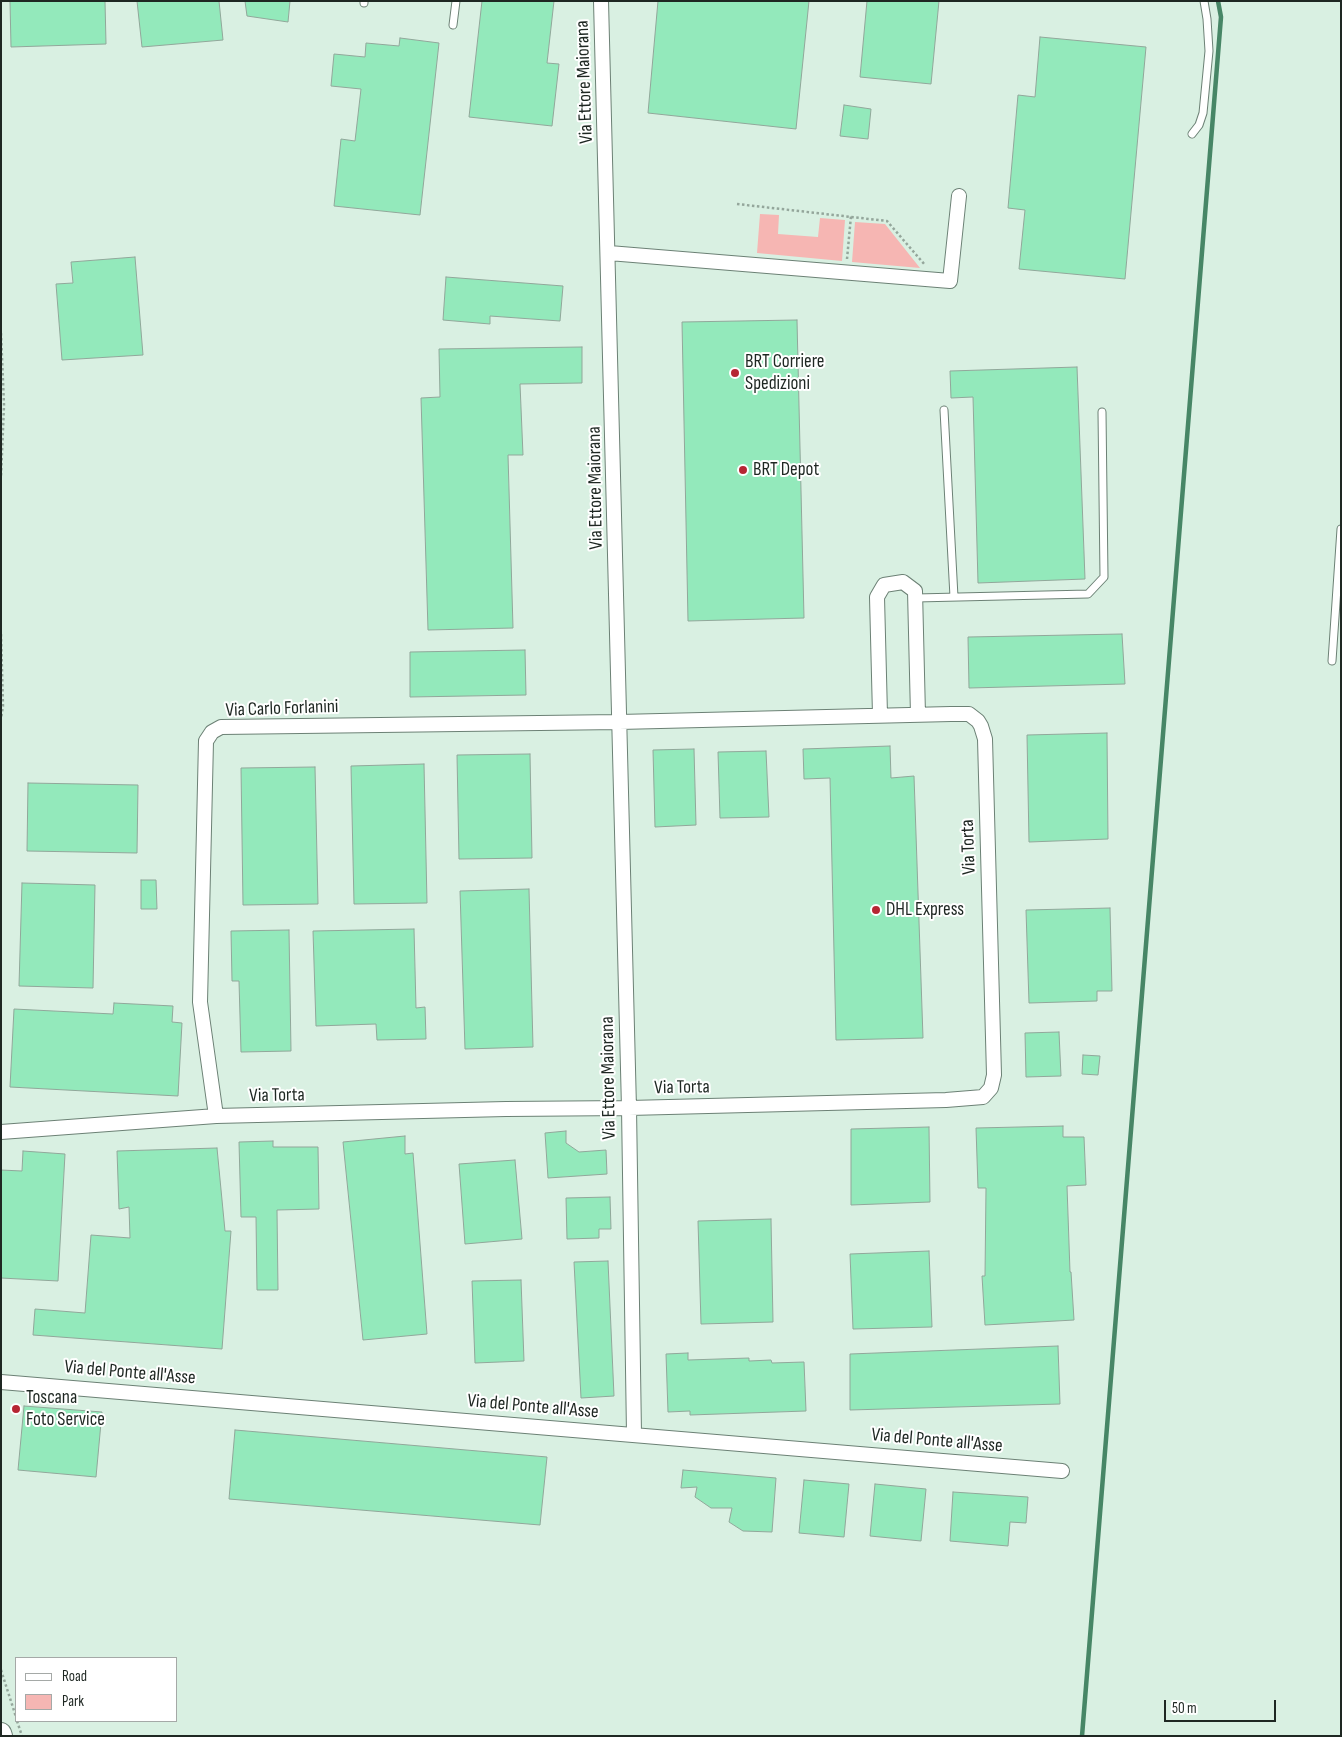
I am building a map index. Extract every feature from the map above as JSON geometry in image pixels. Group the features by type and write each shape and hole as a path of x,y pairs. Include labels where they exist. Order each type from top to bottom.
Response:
{"street":[{"name":"Via Ettore Maiorana","path":"601,1 609,252 629,1108 634,1434"},
{"path":"609,252 950,282 958,196"},
{"path":"619,722 918,714 916,598 915,591 904,582 884,585 877,596 880,715"},
{"name":"Via Torta","path":"1,1132 216,1116 946,1100 976,1098 987,1094 993,1081 994,1055 984,732 978,721 969,714 918,714"},
{"name":"Via Carlo Forlanini","path":"216,1116 200,1002 206,741 212,732 221,727 619,722"},
{"name":"Via del Ponte all'Asse","path":"1,1382 1062,1470"}],"lane":[{"path":"453,25 456,1"},
{"path":"1192,134 1199,126 1203,113 1209,51 1208,19 1204,1"},
{"path":"944,410 954,597"},
{"path":"916,598 1088,594 1104,577 1102,412"},
{"path":"1332,661 1341,529"}],"path":[{"path":"737,204 887,221 938,281"},
{"path":"846,273 852,216"},
{"path":"1,333 4,405 1,477"},
{"path":"1,634 3,697 1,719"},
{"path":"1,1670 15,1713"},
{"path":"18,1722 22,1736"}],"green space":[{"path":"760,214 779,215 778,234 818,237 820,218 845,220 842,261 757,253"},
{"path":"855,222 885,224 920,268 852,262"}],"building":[{"path":"10,1 105,1 106,44 11,47"},
{"path":"137,1 219,1 223,40 142,47"},
{"path":"245,1 290,1 288,22 247,16"},
{"path":"482,1 554,1 547,63 559,64 552,126 469,117"},
{"path":"658,1 809,1 796,129 648,113"},
{"path":"867,1 939,1 931,84 860,77"},
{"path":"1040,37 1146,47 1125,279 1019,269 1025,210 1008,208 1018,95 1035,97"},
{"path":"400,38 439,43 420,215 334,206 341,139 355,141 361,89 331,86 334,54 365,57 366,43 399,46"},
{"path":"844,105 871,109 868,139 840,136"},
{"path":"135,257 143,355 62,360 56,284 73,283 71,262"},
{"path":"446,277 563,286 560,321 490,316 490,324 443,320"},
{"name":"BRT Depot","path":"797,320 804,618 688,621 682,322"},
{"path":"582,347 582,383 520,384 523,455 508,455 513,628 428,630 421,398 440,397 439,349"},
{"path":"1077,367 1085,579 978,583 973,397 951,398 950,371"},
{"path":"1122,634 1125,684 969,688 968,637"},
{"path":"525,650 526,695 410,697 410,652"},
{"path":"1107,733 1108,839 1029,842 1027,735"},
{"name":"DHL Express","path":"890,746 891,778 914,776 923,1038 836,1040 830,778 804,779 803,749"},
{"path":"694,749 696,825 655,827 653,750"},
{"path":"766,751 769,817 720,818 718,752"},
{"path":"530,754 532,858 459,859 457,755"},
{"path":"424,764 427,903 354,904 351,766"},
{"path":"315,767 318,904 243,905 241,768"},
{"path":"28,783 138,785 137,853 27,851"},
{"path":"141,880 156,880 157,909 141,909"},
{"path":"22,883 95,885 93,988 19,986"},
{"path":"529,889 533,1047 465,1049 460,891"},
{"path":"1110,908 1112,991 1097,991 1097,1001 1029,1003 1026,910"},
{"path":"414,929 416,1008 425,1007 426,1039 377,1040 376,1024 316,1026 313,931"},
{"path":"289,930 291,1051 241,1052 239,981 232,981 231,931"},
{"path":"114,1003 173,1006 172,1022 182,1023 178,1096 10,1087 14,1009 113,1014"},
{"path":"1059,1032 1061,1076 1026,1077 1025,1033"},
{"path":"1083,1055 1100,1056 1098,1075 1082,1074"},
{"path":"1063,1126 1063,1137 1084,1137 1086,1185 1067,1186 1074,1320 985,1325 982,1276 985,1276 986,1188 978,1188 976,1128"},
{"path":"929,1127 930,1202 851,1205 851,1129"},
{"path":"566,1131 566,1143 579,1152 606,1150 607,1174 548,1178 545,1133"},
{"path":"405,1136 405,1154 413,1153 427,1334 363,1340 343,1142"},
{"path":"273,1141 273,1147 318,1147 319,1209 277,1210 278,1290 257,1290 256,1217 241,1217 239,1142"},
{"path":"217,1148 225,1231 231,1231 222,1349 33,1335 35,1309 85,1313 91,1235 130,1238 129,1207 119,1209 117,1151"},
{"path":"23,1151 65,1154 58,1281 1,1278 1,1170 22,1171"},
{"path":"515,1160 522,1239 465,1244 459,1164"},
{"path":"610,1197 611,1229 599,1229 599,1238 567,1239 566,1198"},
{"path":"771,1219 773,1322 701,1324 698,1221"},
{"path":"929,1251 932,1327 853,1329 850,1254"},
{"path":"608,1261 614,1396 581,1398 574,1262"},
{"path":"521,1280 524,1361 475,1363 472,1281"},
{"path":"1058,1346 1060,1404 850,1410 850,1354"},
{"path":"688,1353 688,1360 749,1358 749,1361 771,1360 772,1363 804,1362 806,1411 690,1415 690,1411 668,1412 666,1354"},
{"path":"24,1406 102,1412 96,1477 18,1470"},
{"path":"235,1430 547,1457 540,1525 229,1499"},
{"path":"683,1470 776,1478 772,1532 743,1531 729,1522 732,1508 711,1508 695,1497 697,1487 681,1488"},
{"path":"804,1480 849,1484 844,1537 799,1533"},
{"path":"875,1484 926,1489 921,1541 870,1536"},
{"path":"953,1492 1028,1497 1026,1523 1010,1522 1008,1546 950,1541"}],"waterway":[{"path":"1082,1736 1221,17 1218,1"}],"place":[{"name":"BRT Corriere Spedizioni","path":"735,373"},
{"name":"BRT Depot","path":"743,470"},
{"name":"DHL Express","path":"876,910"},
{"name":"Toscana Foto Service","path":"16,1409"}]}
